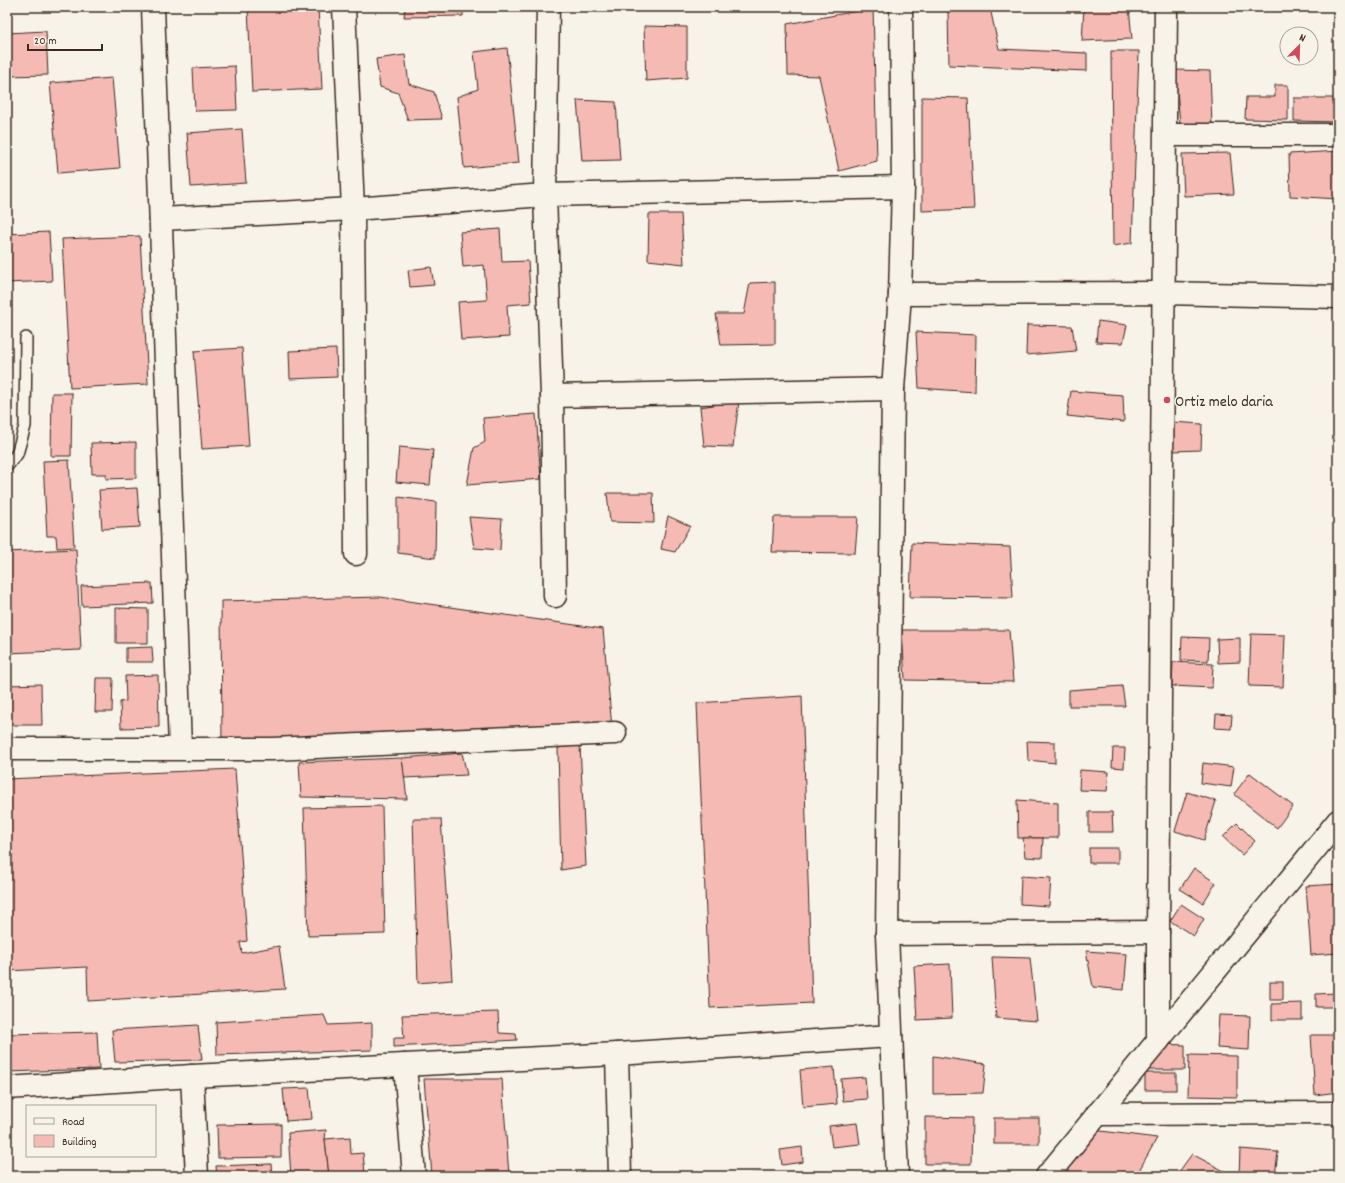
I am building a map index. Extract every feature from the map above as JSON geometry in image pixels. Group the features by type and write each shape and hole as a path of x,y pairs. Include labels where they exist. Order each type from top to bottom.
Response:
{"street":[{"path":"153,7 180,748"},
{"path":"344,7 353,209 356,554"},
{"path":"548,7 545,195 552,396 555,596"},
{"path":"897,1176 887,934 893,389 900,294 903,187 901,7"},
{"path":"1158,1040 1166,7"},
{"path":"1166,135 1338,135"},
{"path":"161,219 353,209 545,195 903,187"},
{"path":"900,294 1163,293 1338,297"},
{"path":"552,396 893,389"},
{"path":"7,748 273,749 614,733"},
{"path":"1047,1176 1338,821"},
{"path":"887,934 1158,932"},
{"path":"7,1088 192,1076 617,1054 891,1036"},
{"path":"617,1054 620,1176"},
{"path":"405,1065 414,1176"},
{"path":"192,1076 197,1176"},
{"path":"1097,1114 1338,1113"}],"lane":[{"path":"7,466 17,454 25,426 26,338"}],"building":[{"path":"248,7 318,7 322,89 252,92"},
{"path":"405,7 463,7 463,16 404,17"},
{"path":"1084,7 1129,7 1132,39 1082,41"},
{"path":"873,8 877,161 839,171 819,76 788,75 787,24"},
{"path":"990,8 999,49 1087,53 1087,71 949,65 948,9"},
{"path":"644,26 687,27 687,78 646,81"},
{"path":"46,31 48,75 7,76 7,33"},
{"path":"507,48 519,163 464,168 457,97 478,89 474,52"},
{"path":"1111,51 1139,51 1132,243 1113,246"},
{"path":"405,55 409,84 434,92 442,119 408,120 398,93 380,87 376,59"},
{"path":"235,66 237,110 195,111 193,68"},
{"path":"1175,70 1210,71 1212,126 1180,123"},
{"path":"112,78 120,168 58,173 50,83"},
{"path":"1275,85 1288,85 1288,120 1245,119 1246,97 1275,97"},
{"path":"922,97 968,98 974,209 922,211"},
{"path":"1294,98 1338,98 1338,122 1294,121"},
{"path":"577,100 616,102 620,160 582,161"},
{"path":"242,129 246,183 191,187 187,133"},
{"path":"1338,151 1338,199 1290,196 1289,154"},
{"path":"1230,153 1234,194 1184,196 1182,154"},
{"path":"649,214 681,214 684,264 648,260"},
{"path":"500,229 502,262 528,261 531,303 507,305 509,337 461,340 458,302 487,300 484,265 463,267 460,232"},
{"path":"49,232 52,281 7,283 7,234"},
{"path":"140,236 148,384 70,388 62,239"},
{"path":"431,267 434,285 410,287 408,270"},
{"path":"775,282 775,344 721,345 716,314 744,314 750,283"},
{"path":"1098,321 1127,325 1123,343 1096,342"},
{"path":"1027,325 1072,326 1076,351 1026,355"},
{"path":"916,332 976,335 975,392 919,388"},
{"path":"242,348 249,446 202,449 194,351"},
{"path":"336,349 337,377 290,379 289,351"},
{"path":"1071,391 1123,395 1124,422 1067,416"},
{"path":"52,393 72,393 71,456 51,456"},
{"path":"739,401 733,447 704,446 700,407"},
{"path":"536,414 541,479 467,485 474,448 485,442 483,418"},
{"path":"1172,422 1202,424 1201,450 1172,451"},
{"path":"136,442 136,478 106,479 106,474 92,474 91,443"},
{"path":"399,447 433,450 430,485 396,482"},
{"path":"69,460 74,547 57,548 56,536 47,536 43,461"},
{"path":"137,488 140,527 102,529 99,490"},
{"path":"607,493 653,493 654,523 610,522"},
{"path":"398,497 436,502 435,558 398,553"},
{"path":"668,516 690,526 675,552 661,549"},
{"path":"469,517 502,519 500,550 474,548"},
{"path":"774,517 858,517 855,553 772,552"},
{"path":"912,543 1010,547 1013,598 910,597"},
{"path":"76,549 81,650 7,653 7,552"},
{"path":"152,583 153,603 82,606 81,586"},
{"path":"380,597 603,629 612,728 222,747 221,601"},
{"path":"116,608 148,609 148,643 116,643"},
{"path":"902,630 1009,630 1013,682 905,680"},
{"path":"1251,634 1285,635 1283,687 1249,686"},
{"path":"1182,637 1209,638 1208,661 1181,660"},
{"path":"1240,638 1240,662 1218,663 1217,639"},
{"path":"152,647 153,662 126,662 126,648"},
{"path":"1173,662 1213,664 1212,688 1172,686"},
{"path":"158,675 159,727 121,728 120,702 126,701 125,676"},
{"path":"96,678 113,678 112,712 95,712"},
{"path":"41,684 42,725 7,725 7,685"},
{"path":"1122,686 1125,706 1069,706 1069,690"},
{"path":"802,696 812,1003 710,1008 697,703"},
{"path":"1216,714 1232,715 1231,729 1215,728"},
{"path":"1027,741 1055,742 1055,763 1028,760"},
{"path":"580,745 586,866 561,870 558,748"},
{"path":"1113,748 1125,748 1124,768 1112,767"},
{"path":"462,753 467,775 404,778 402,758"},
{"path":"402,758 407,799 301,797 299,762"},
{"path":"1203,763 1234,767 1231,787 1201,783"},
{"path":"235,769 247,941 240,942 242,953 279,946 285,989 88,1001 87,967 7,971 7,779"},
{"path":"1080,770 1109,772 1107,791 1079,790"},
{"path":"1250,773 1293,806 1277,828 1234,794"},
{"path":"1187,792 1216,801 1204,840 1175,831"},
{"path":"1017,800 1058,803 1058,838 1018,838"},
{"path":"382,806 385,934 308,936 304,808"},
{"path":"1089,812 1112,812 1113,832 1089,832"},
{"path":"413,819 441,819 452,980 418,983"},
{"path":"1237,823 1255,841 1242,855 1223,837"},
{"path":"1023,838 1043,838 1042,858 1025,857"},
{"path":"1089,848 1118,848 1118,863 1089,863"},
{"path":"1194,868 1216,883 1203,903 1180,889"},
{"path":"1021,876 1051,878 1049,906 1020,904"},
{"path":"1338,884 1338,953 1311,955 1306,886"},
{"path":"1181,904 1204,919 1194,936 1170,921"},
{"path":"1086,951 1127,954 1124,990 1093,987"},
{"path":"992,957 1030,958 1037,1021 996,1018"},
{"path":"950,964 952,1018 917,1020 914,966"},
{"path":"1270,982 1283,982 1283,1000 1270,1000"},
{"path":"1337,993 1338,1007 1316,1007 1316,994"},
{"path":"1302,1003 1302,1020 1272,1020 1272,1004"},
{"path":"498,1012 499,1033 516,1034 517,1040 394,1047 394,1038 404,1038 402,1015"},
{"path":"324,1015 328,1025 372,1023 372,1050 217,1055 216,1022"},
{"path":"1219,1015 1250,1016 1249,1050 1217,1048"},
{"path":"198,1025 202,1060 115,1062 112,1030"},
{"path":"97,1032 99,1069 7,1072 7,1034"},
{"path":"1311,1035 1338,1035 1338,1092 1315,1095"},
{"path":"1160,1044 1185,1045 1185,1070 1143,1070"},
{"path":"1189,1055 1237,1056 1237,1097 1188,1096"},
{"path":"933,1056 986,1064 983,1093 933,1094"},
{"path":"834,1067 837,1104 803,1107 800,1070"},
{"path":"1145,1073 1176,1073 1176,1090 1145,1090"},
{"path":"865,1077 867,1099 843,1101 841,1079"},
{"path":"424,1079 502,1079 509,1176 432,1176"},
{"path":"309,1088 312,1119 286,1121 283,1089"},
{"path":"925,1117 972,1118 971,1164 925,1164"},
{"path":"994,1118 1039,1118 1039,1144 994,1144"},
{"path":"857,1123 860,1144 832,1147 829,1126"},
{"path":"281,1124 281,1157 218,1158 217,1125"},
{"path":"326,1130 325,1139 329,1176 291,1176 288,1133"},
{"path":"1093,1130 1157,1138 1136,1176 1057,1176"},
{"path":"350,1137 351,1154 363,1153 365,1174 380,1173 380,1176 329,1176 325,1139"},
{"path":"802,1147 803,1162 782,1165 780,1150"},
{"path":"1240,1149 1278,1152 1275,1176 1239,1176"},
{"path":"1192,1154 1224,1171 1221,1176 1176,1176"},
{"path":"271,1164 272,1176 217,1176 216,1166"},
{"path":"777,1173 777,1176 753,1176 752,1174"}],"place":[{"name":"Ortiz melo daria","path":"1167,400"}]}
